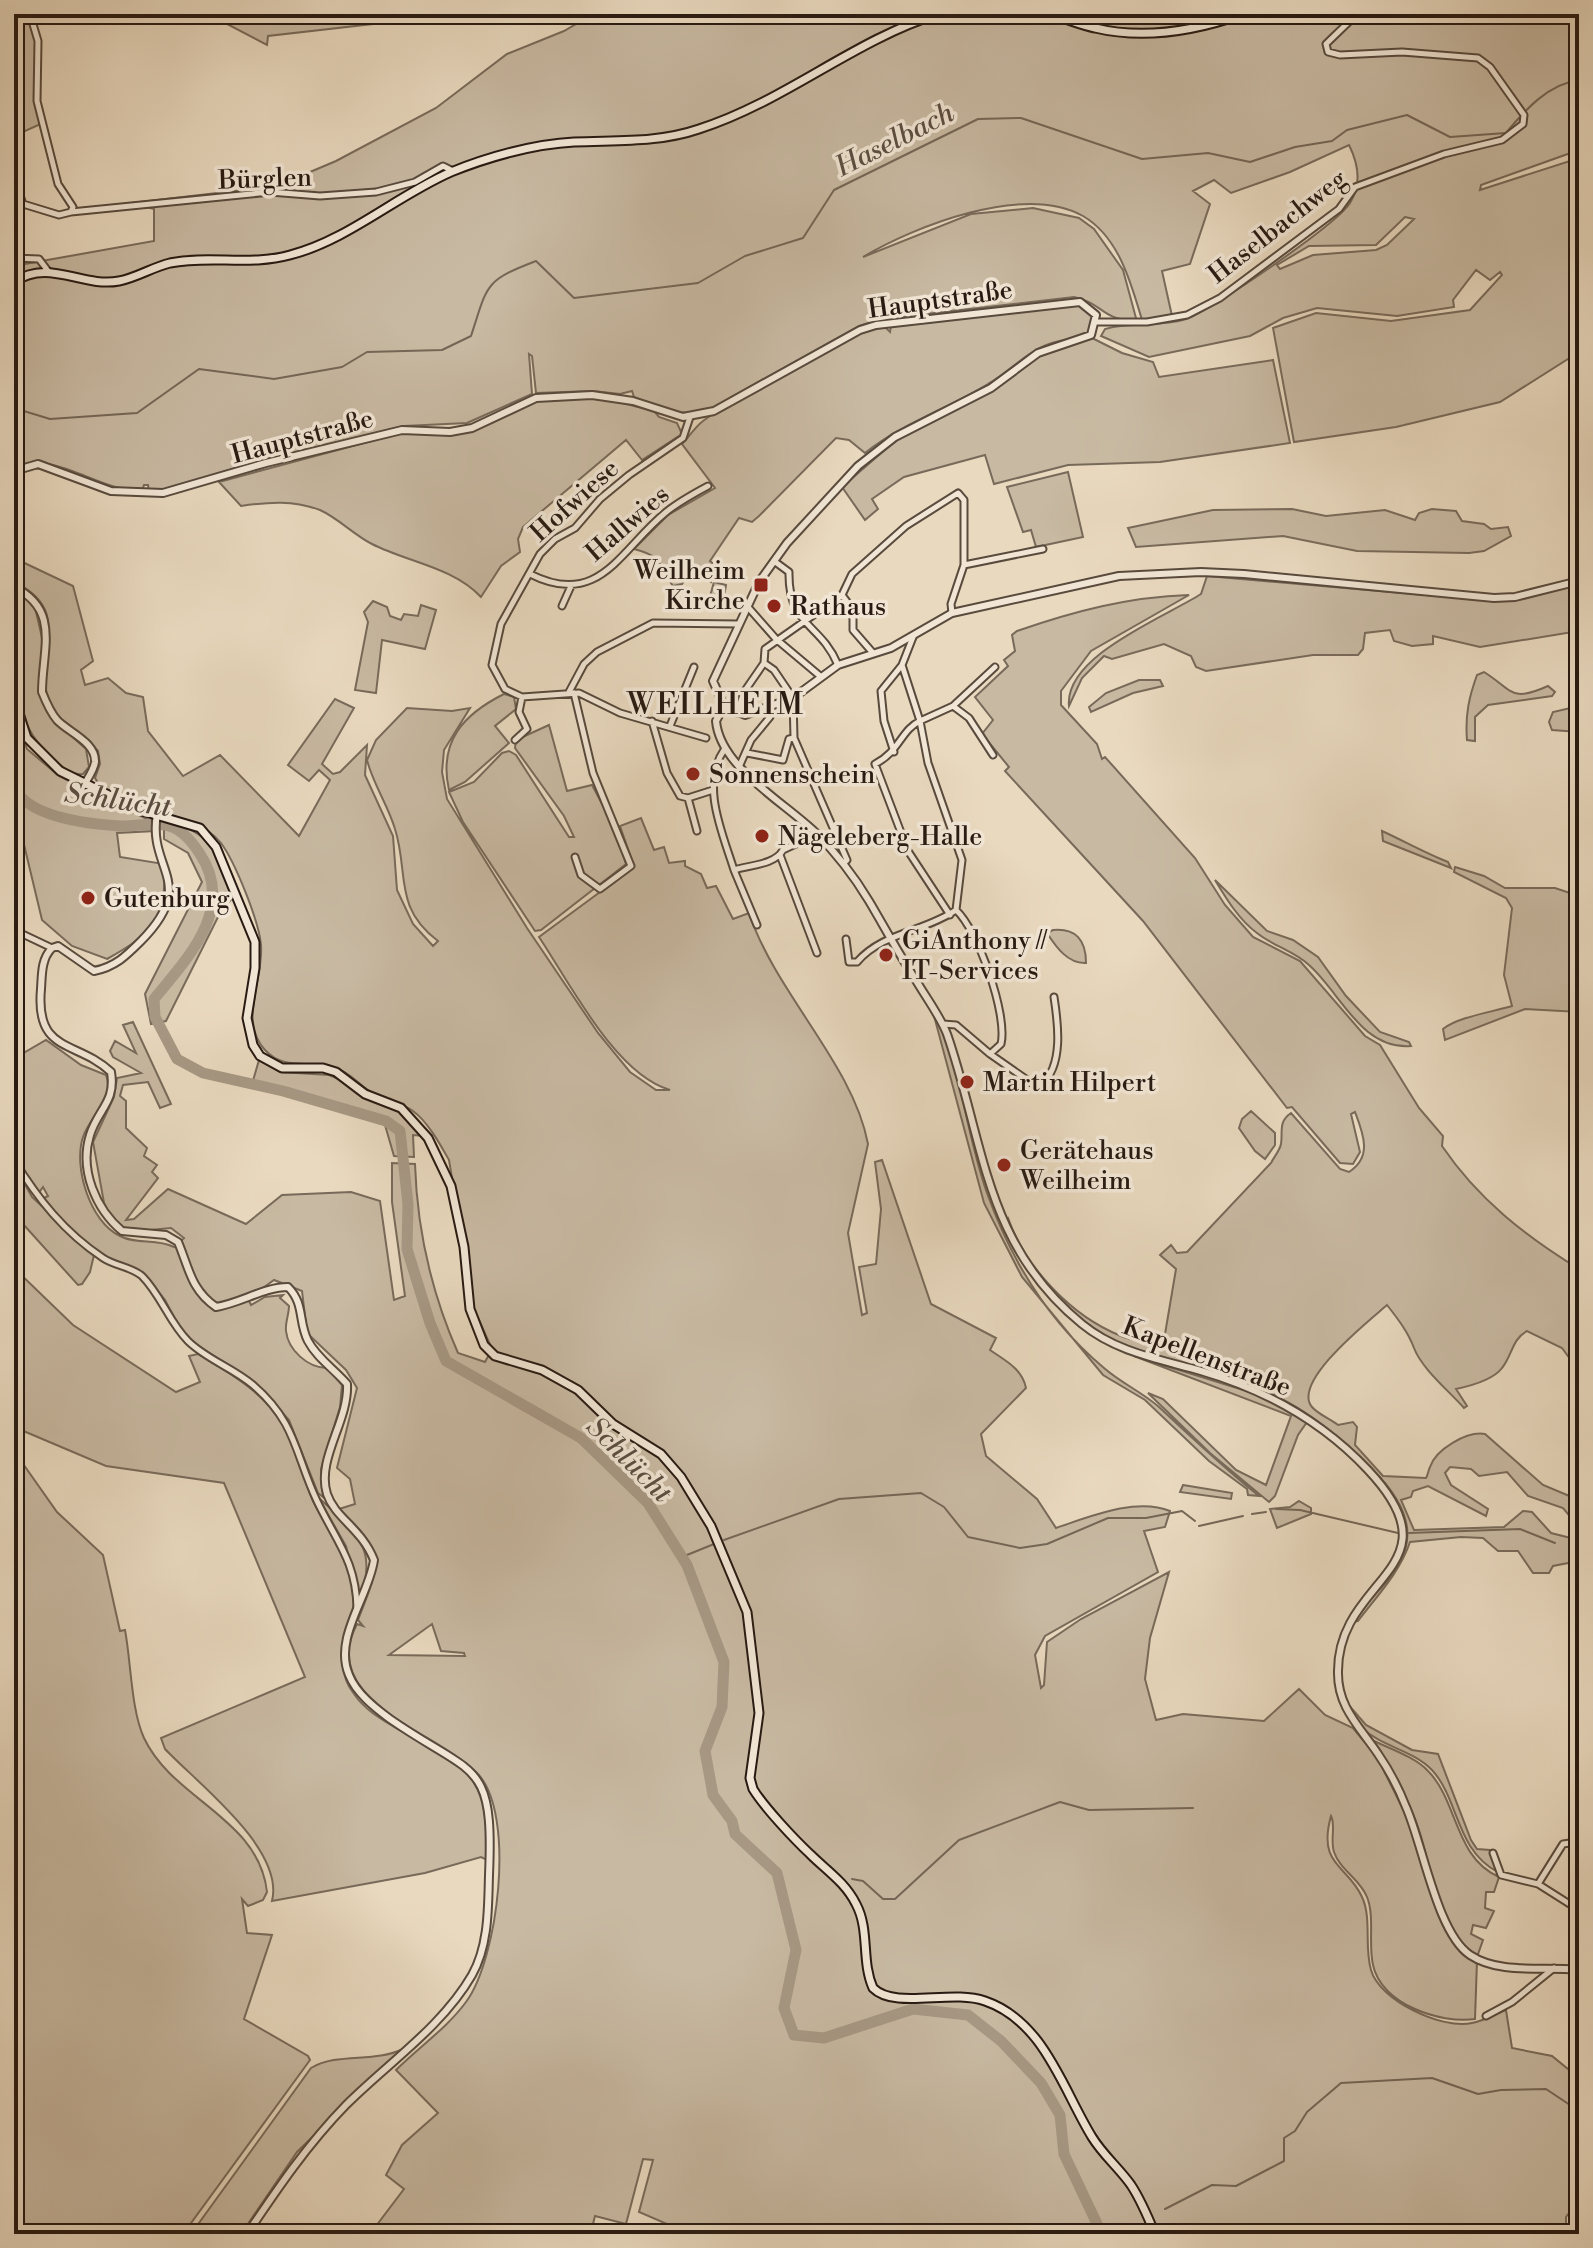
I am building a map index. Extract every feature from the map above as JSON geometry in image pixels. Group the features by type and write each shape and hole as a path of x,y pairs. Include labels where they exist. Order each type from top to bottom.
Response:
{"main road":[{"path":"14,282 34,272 48,271 98,282 119,281 171,263 260,260 290,255 315,246 453,171 535,147 572,142 644,141 702,129 801,83 890,33 938,14"},
{"path":"1047,14 1092,28 1146,35 1206,26 1243,14"},
{"path":"14,696 22,729 37,751 84,785 156,817 200,828 216,847 230,874 255,942 255,968 247,1018 253,1045 260,1056 282,1068 323,1068 336,1072 365,1094 401,1108 436,1150 456,1208 464,1247 470,1309 484,1345 495,1356 542,1370 578,1390 613,1424 661,1454 694,1498 711,1526 747,1612 759,1713 750,1778 753,1789 806,1851 845,1887 856,1904 863,1922 867,1968 873,1988 890,1999 968,1996 986,2001 1012,2015 1056,2068 1094,2140 1131,2185 1155,2234"}],"street":[{"path":"30,14 38,41 37,105 58,184 72,203 71,212"},
{"name":"Haselbachweg","path":"1097,322 1147,322 1187,315 1220,298 1339,209 1355,187 1444,154 1502,140 1515,133 1524,115 1490,67 1478,58 1402,52 1340,55 1328,52 1326,44 1357,14"},
{"name":"Bürglen","path":"23,204 59,215 270,192 320,196 376,192 415,182 443,166 453,171"},
{"path":"14,179 23,204 14,213"},
{"path":"14,258 39,259 48,271"},
{"name":"Hauptstraße","path":"14,471 38,464 111,491 146,494 177,492 266,463 402,430 450,432 472,428 536,398 563,394 633,401 672,415 690,417 714,411 860,330 876,325 1071,302 1088,305 1097,322"},
{"path":"1097,322 1091,335 1038,353 991,388 878,449 825,501 774,561 747,606 713,681 724,706 737,714 793,698 838,665 913,635 952,613 1078,584 1144,574 1244,574 1494,598 1515,597 1579,581"},
{"name":"Hofwiese","path":"522,697 505,689 495,674 492,654 501,624 540,554 575,528 600,499 683,438 690,417"},
{"name":"Hallwies","path":"530,574 561,587 595,578 611,567 665,513 708,486"},
{"path":"844,863 847,860 794,738 793,698 778,675 764,663 762,656 776,639 842,595 852,574 880,548 954,493 964,500 964,565 951,604 952,613"},
{"path":"964,565 1043,549"},
{"path":"774,561 789,572 790,599 803,622 823,638 838,665"},
{"name":"Hallwies","path":"562,606 571,586"},
{"path":"14,587 34,597 44,618 42,692 46,701 57,720 90,748 94,756 93,767 84,785"},
{"path":"842,595 853,610 853,630 873,653"},
{"path":"747,606 776,639 820,676"},
{"path":"575,857 581,875 600,889 631,866 593,773 572,692 584,664 597,652 653,623 739,624"},
{"path":"14,628 18,675 14,696"},
{"path":"894,752 884,721 881,691 902,665 913,635"},
{"path":"737,714 744,692 753,684 764,663"},
{"path":"902,665 920,721 928,763 962,860 956,910 983,961 1002,1019 1001,1044 990,1054"},
{"path":"670,726 694,667"},
{"path":"950,915 908,851 875,764 894,752 910,726 953,706 995,667"},
{"path":"515,740 527,729 519,712 522,697 572,692 620,713 706,738"},
{"path":"724,706 716,721 724,750 715,764 713,790 734,870 757,925"},
{"path":"953,706 969,718 993,755"},
{"path":"739,767 751,740 770,717 769,707"},
{"path":"652,720 667,773 680,796 688,798 713,790"},
{"path":"747,753 783,760 789,739 794,738"},
{"name":"Kapellenstraße","path":"724,750 739,767 817,834 844,863 943,1024 989,1188 1013,1244 1039,1281 1084,1326 1137,1354 1204,1372 1275,1398 1348,1449 1396,1505 1403,1525 1403,1548 1391,1570 1364,1598 1344,1635 1337,1675 1352,1723 1379,1755 1404,1802 1447,1923 1458,1944 1467,1953 1494,1966 1579,1970"},
{"path":"688,798 697,831"},
{"path":"14,930 52,948 67,949 94,971 111,968 154,928 168,904 169,878 158,841 156,817"},
{"path":"734,870 780,855 783,850 817,834"},
{"path":"780,855 817,953"},
{"path":"846,939 849,962 857,962 868,949 889,938 919,930 956,910"},
{"path":"52,948 44,960 39,1012 47,1032 60,1045 111,1072 114,1090 90,1135 87,1153 96,1203 122,1231 166,1235 178,1242 189,1279 202,1297 216,1307 237,1304 276,1287 288,1287 298,1297 305,1336 316,1354 347,1384 344,1415 325,1472 326,1492 334,1508 356,1528 374,1560 345,1653 348,1674 358,1690 403,1728 465,1764 482,1783 489,1807 487,1925 473,1972 450,2008 300,2154 247,2234"},
{"path":"943,1024 956,1025 990,1054 1033,1084 1041,1085 1048,1079 1057,1041 1054,997"},
{"path":"14,1160 26,1184 54,1217 106,1260 138,1273 185,1338 254,1386 283,1416 296,1441 317,1502 344,1547 356,1589 357,1610"},
{"path":"1538,1884 1563,1844 1570,1843 1579,1851"},
{"path":"1493,1853 1501,1875 1538,1884 1579,1910"},
{"path":"1486,2016 1512,2002 1555,1967"}],"shaded area":[{"path":"14,14 30,14 43,123 14,136"},
{"path":"208,14 461,14 268,36 267,45"},
{"path":"593,14 1579,14 1579,150 1481,185 1480,190 1579,158 1579,352 1500,402 1396,427 1294,442 1273,328 1316,313 1391,321 1470,310 1502,275 1500,272 1490,280 1476,270 1453,300 1454,307 1397,316 1317,308 1283,318 1250,336 1149,357 1101,336 1105,329 1113,327 1186,319 1273,266 1323,229 1354,196 1356,166 1349,145 1290,172 1231,193 1214,180 1193,191 1210,204 1190,264 1162,271 1172,316 1142,320 1115,248 1083,216 1059,207 1031,204 1001,206 940,222 863,257 971,214 1033,208 1079,218 1094,229 1123,270 1136,318 1134,321 1114,317 1074,297 882,319 859,326 712,408 691,413 654,405 634,397 632,391 620,394 593,391 536,393 532,356 529,354 532,394 467,423 404,426 269,459 179,488 149,491 148,485 144,485 142,491 126,490 62,467 30,463 14,467 14,271 25,264 154,241 154,209 131,203 277,186 336,161 436,108 507,54 564,31","holes":["1405,217 1414,219 1387,245 1376,250 1313,255 1280,269 1277,265 1309,246 1376,245"]},
{"path":"1080,304 1094,318 1090,331 1085,334 1036,350 988,384 894,433 865,453 849,440 836,438 752,522 739,518 710,561 716,566 711,582 691,571 682,584 673,586 656,559 634,549 668,515 715,488 682,444 695,429 719,410 792,367 845,340 884,326 890,332 891,325"},
{"path":"1092,338 1122,353 1153,362 1159,377 1273,360 1290,443 1160,462 1068,465 994,484 985,455 904,477 872,499 878,509 865,520 842,487 902,435 996,388 1042,354"},
{"path":"564,396 595,396 654,411 659,417 677,423 682,434 642,460 626,440 523,527 518,539 520,552 501,566 481,597 443,572 372,544 320,510 281,503 241,506 219,482 401,433 451,435 469,432 537,401"},
{"path":"1068,472 1083,537 1036,547 1031,530 1023,532 1007,487"},
{"path":"1292,509 1326,516 1385,510 1415,520 1419,513 1432,509 1456,511 1462,521 1484,524 1491,529 1508,527 1511,536 1484,551 1469,553 1357,551 1283,536 1136,547 1128,528 1213,510"},
{"path":"14,558 73,586 93,661 81,670 85,685 108,678 126,693 143,697 148,731 183,776 220,755 299,836 330,780 319,770 309,781 288,765 335,699 354,708 322,764 333,774 340,772 367,745 365,775 393,836 397,890 413,924 433,946 438,941 414,915 408,902 395,829 367,760 376,740 407,708 452,711 470,708 444,750 442,772 447,799 527,928 598,1033 630,1072 656,1090 670,1090 650,1081 613,1047 539,937 634,867 620,826 641,818 654,850 664,847 669,863 685,861 685,866 701,874 707,888 716,886 733,919 749,913 777,972 831,1057 860,1114 868,1144 848,1233 862,1315 867,1313 859,1267 876,1264 881,1209 875,1162 882,1160 931,1304 996,1338 990,1350 1012,1365 1024,1381 1026,1388 981,1434 986,1456 1037,1499 1056,1528 1128,1507 1157,1507 1170,1511 1165,1527 1144,1531 1158,1572 1045,1636 1035,1655 1041,1688 1044,1685 1047,1642 1081,1619 1169,1572 1150,1638 1145,1679 1156,1720 1183,1714 1264,1721 1299,1689 1325,1715 1353,1728 1377,1757 1411,1825 1449,1935 1477,1961 1475,2019 1445,2018 1414,2008 1387,1991 1378,1979 1373,1965 1367,1897 1334,1852 1331,1816 1328,1845 1331,1855 1356,1886 1365,1905 1371,1970 1376,1981 1399,2002 1445,2022 1472,2023 1506,2010 1512,2048 1552,2056 1579,2078 1579,2200 1566,2217 1566,2224 1554,2226 1563,2230 1562,2234 690,2234 639,2212 653,2160 643,2159 626,2224 595,2216 593,2224 557,2234 370,2234 404,2189 386,2175 402,2145 438,2113 396,2070 442,2029 466,2002 487,1954 494,1922 499,1853 497,1821 490,1794 478,1774 388,1712 367,1695 353,1674 349,1651 357,1624 363,1626 358,1620 371,1585 375,1560 365,1537 339,1509 355,1504 350,1479 337,1468 357,1388 346,1370 307,1333 302,1291 274,1280 248,1299 251,1305 265,1297 283,1295 280,1298 289,1306 286,1328 291,1345 306,1361 327,1368 342,1385 340,1407 321,1469 323,1497 318,1493 289,1420 269,1398 243,1375 185,1337 165,1300 145,1275 98,1253 55,1217 42,1199 48,1196 43,1187 38,1194 14,1157 14,1047 20,1055 46,1040 81,1065 106,1075 105,1099 86,1129 80,1149 80,1163 92,1206 109,1229 126,1239 174,1247 184,1238 171,1228 128,1232 113,1221 104,1203 93,1142 114,1097 117,1078 141,1073 113,1057 110,1051 115,1041 136,1053 123,1025 133,1022 171,1104 160,1108 148,1082 123,1085 120,1096 126,1101 126,1128 147,1148 144,1156 157,1165 152,1172 158,1178 126,1220 134,1219 168,1189 246,1224 282,1195 351,1192 380,1201 394,1300 405,1296 392,1202 392,1163 415,1164 419,1213 428,1261 458,1353 485,1362 492,1349 474,1309 449,1160 438,1140 413,1111 374,1094 340,1069 281,1061 265,1050 253,1026 261,945 246,892 227,852 208,831 172,815 117,798 95,778 100,764 98,751 59,717 50,703 45,686 48,622 44,607 33,594 14,582","holes":["432,1624 441,1651 464,1653 465,1656 389,1655"]},
{"path":"1207,576 1495,601 1512,601 1579,584 1579,631 1480,647 1433,636 1433,644 1412,646 1394,641 1390,630 1365,633 1363,649 1358,655 1313,655 1206,671 1196,667 1191,656 1164,644 1112,659 1104,656 1082,678 1069,706 1072,688 1082,671 1120,640 1201,594"},
{"path":"714,582 726,585 723,603 709,600"},
{"path":"14,591 34,603 43,642 40,694 56,722 86,749 89,767 83,774 72,773 56,762 40,746 25,719 23,645 13,613"},
{"path":"1189,595 1091,651 1061,691 1061,705 1097,744 1102,759 1105,757 1195,858 1225,905 1253,937 1300,961 1365,1036 1380,1045 1419,1108 1443,1136 1442,1146 1471,1183 1521,1230 1579,1269 1579,1371 1562,1348 1527,1331 1518,1338 1498,1372 1481,1382 1456,1389 1467,1406 1464,1408 1423,1364 1406,1331 1387,1305 1350,1337 1322,1368 1308,1396 1312,1407 1338,1425 1353,1422 1357,1427 1355,1445 1383,1476 1426,1478 1433,1460 1445,1448 1461,1438 1485,1434 1543,1485 1579,1500 1579,1527 1563,1508 1528,1496 1507,1472 1479,1476 1471,1469 1450,1467 1445,1473 1451,1485 1488,1509 1486,1516 1428,1486 1413,1491 1411,1497 1401,1500 1414,1530 1504,1527 1523,1511 1532,1512 1551,1533 1579,1540 1579,1561 1553,1566 1549,1573 1533,1573 1518,1551 1498,1551 1483,1538 1410,1542 1387,1583 1358,1621 1351,1622 1389,1578 1405,1550 1405,1516 1381,1478 1333,1433 1276,1396 1204,1369 1134,1350 1095,1329 1049,1288 1024,1256 1005,1220 1008,1218 1038,1272 1068,1303 1121,1336 1163,1346 1176,1269 1160,1255 1171,1245 1177,1253 1187,1252 1271,1163 1280,1146 1287,1116 1291,1113 1340,1169 1349,1172 1364,1152 1363,1136 1355,1112 1351,1114 1360,1152 1353,1164 1340,1163 1292,1107 1287,1108 1143,921 1005,771 1009,767 982,734 993,720 975,697 1008,666 1004,660 1015,651 1012,635 1017,631 1102,606"},
{"path":"373,601 387,607 390,616 401,620 404,614 418,616 421,605 436,610 425,649 382,640 376,693 355,690 368,622 364,612"},
{"path":"1484,672 1519,694 1548,686 1555,692 1552,696 1488,705 1475,717 1475,741 1467,740 1470,699 1477,675"},
{"path":"1139,680 1160,680 1163,686 1133,693 1091,712 1089,707 1106,693"},
{"path":"504,694 514,697 516,709 495,726 509,743 465,782 449,790 447,757 457,731 477,711"},
{"path":"1579,706 1579,732 1552,730 1549,722 1553,712"},
{"path":"14,715 27,749 59,776 155,823 155,831 117,833 120,857 164,864 160,911 146,932 107,959 72,946 42,920 21,832 14,824"},
{"path":"549,725 567,791 592,785 615,828 626,864 541,930 535,931 463,822 449,792 474,782 502,753 509,751 516,755 569,837 574,837 564,816 515,748 516,740"},
{"path":"170,822 206,840 219,858 235,895 221,911 166,1021 151,1024 145,994 202,882 188,853 164,839 164,828"},
{"path":"1382,831 1448,862 1451,868 1383,841"},
{"path":"1455,867 1484,876 1505,888 1555,888 1579,896 1579,1012 1525,1009 1445,1040 1443,1029 1449,1025 1512,1006 1504,975 1512,908 1506,898 1454,872"},
{"path":"1215,880 1267,931 1293,940 1318,957 1346,996 1380,1032 1409,1042 1411,1046 1394,1045 1365,1030 1309,965 1263,938 1244,922"},
{"path":"1053,930 1068,931 1078,937 1084,948 1086,963 1074,961 1063,954 1047,933"},
{"path":"933,1012 951,1055 987,1193 1020,1266 1048,1308 1022,1277 984,1203"},
{"path":"259,1060 280,1072 329,1075 368,1099 405,1114 425,1136 413,1135 414,1157 394,1156 385,1125 252,1084"},
{"path":"1251,1111 1275,1133 1275,1145 1265,1159 1255,1151 1239,1128 1242,1119"},
{"path":"14,1165 32,1197 94,1255 90,1272 82,1284 78,1285 14,1214"},
{"path":"14,1268 73,1325 176,1392 200,1382 189,1356 198,1354 254,1391 276,1414 294,1443 313,1501 351,1573 353,1613 343,1660 347,1682 358,1700 374,1714 441,1754 469,1776 478,1790 483,1807 487,1860 481,1857 425,1873 272,1901 272,1881 265,1860 252,1839 216,1798 165,1749 161,1738 305,1677 224,1483 106,1466 14,1427"},
{"path":"1070,1335 1104,1368 1159,1407 1259,1496 1248,1495 1247,1489 1209,1461 1145,1400 1103,1375"},
{"path":"1134,1356 1275,1400 1307,1422 1298,1435 1275,1496 1269,1502 1210,1453 1148,1393 1163,1399 1236,1470 1266,1485 1291,1416"},
{"path":"14,1451 57,1512 103,1555 120,1631 125,1630 134,1700 144,1738 174,1778 232,1827 261,1867 267,1892 263,1900 248,1906 242,1899 247,1933 272,1935 244,2019 310,2060 183,2234 14,2234"},
{"path":"1183,1485 1232,1493 1231,1499 1180,1492"},
{"path":"318,1497 353,1531 365,1554 367,1567 359,1601 346,1546"},
{"path":"1299,1501 1311,1508 1311,1514 1277,1528 1270,1509 1290,1507"},
{"path":"1346,1702 1366,1725 1412,1750 1438,1754 1471,1840 1477,1849 1490,1850 1498,1872 1484,1863 1474,1851 1448,1795 1432,1770 1362,1728"},
{"path":"1368,1738 1408,1757 1428,1771 1438,1783 1473,1856 1484,1868 1499,1877 1494,1892 1486,1892 1485,1908 1494,1911 1486,1928 1473,1925 1471,1934 1483,1940 1477,1957 1463,1945 1443,1913 1411,1808"},
{"path":"403,2049 297,2152 241,2234 191,2234 311,2068 333,2060 380,2056"}],"waterway":[{"name":"Haselbach","path":"14,408 50,419 137,413 199,369 274,379 342,367 367,352 442,350 471,336 490,286 506,274 536,261 574,298 698,283 745,256 803,238 834,190 978,119 1021,118 1142,159 1208,153 1250,162 1295,147 1332,141 1347,130 1407,115 1450,137 1506,133 1547,92 1579,80"},
{"name":"Schlücht","path":"14,787 32,806 61,817 120,826 163,825 174,828 191,841 210,874 213,894 210,913 193,949 154,999 155,1017 177,1059 203,1073 283,1091 386,1121 400,1131 408,1204 407,1249 430,1323 446,1361 581,1438 648,1503 687,1565 724,1662 722,1707 705,1751 713,1795 732,1821 735,1834 777,1873 796,1950 784,2008 794,2035 824,2038 913,2009 968,2015 1001,2041 1041,2083 1060,2115 1064,2154 1099,2228 1105,2234"},
{"path":"724,1540 839,1499 921,1493 944,1507 968,1537 1020,1548 1047,1544 1108,1518 1146,1518 1182,1511 1195,1521"},
{"path":"1276,1509 1300,1510 1398,1533"},
{"path":"1252,1514 1266,1512"},
{"path":"1199,1526 1243,1516"},
{"path":"1409,1533 1520,1529 1555,1543"},
{"path":"682,1557 714,1544"},
{"path":"852,1879 863,1881 883,1899 895,1899 959,1840 1060,1802 1089,1810 1193,1808"},
{"path":"1165,2209 1212,2185 1236,2186 1284,2161 1284,2138 1295,2131 1307,2112 1341,2083 1432,2078 1478,2094 1546,2089 1579,2111"}],"place":[{"name":"Weilheim Kirche","path":"761,585"},
{"name":"Rathaus","path":"774,606"},
{"name":"Sonnenschein","path":"693,774"},
{"name":"Nägeleberg-Halle","path":"762,836"},
{"name":"Gutenburg","path":"88,898"},
{"name":"GiAnthony // IT-Services","path":"886,955"},
{"name":"Martin Hilpert","path":"967,1082"},
{"name":"Gerätehaus Weilheim","path":"1004,1165"}],"district":[{"name":"WEILHEIM","path":"716,704"}]}
